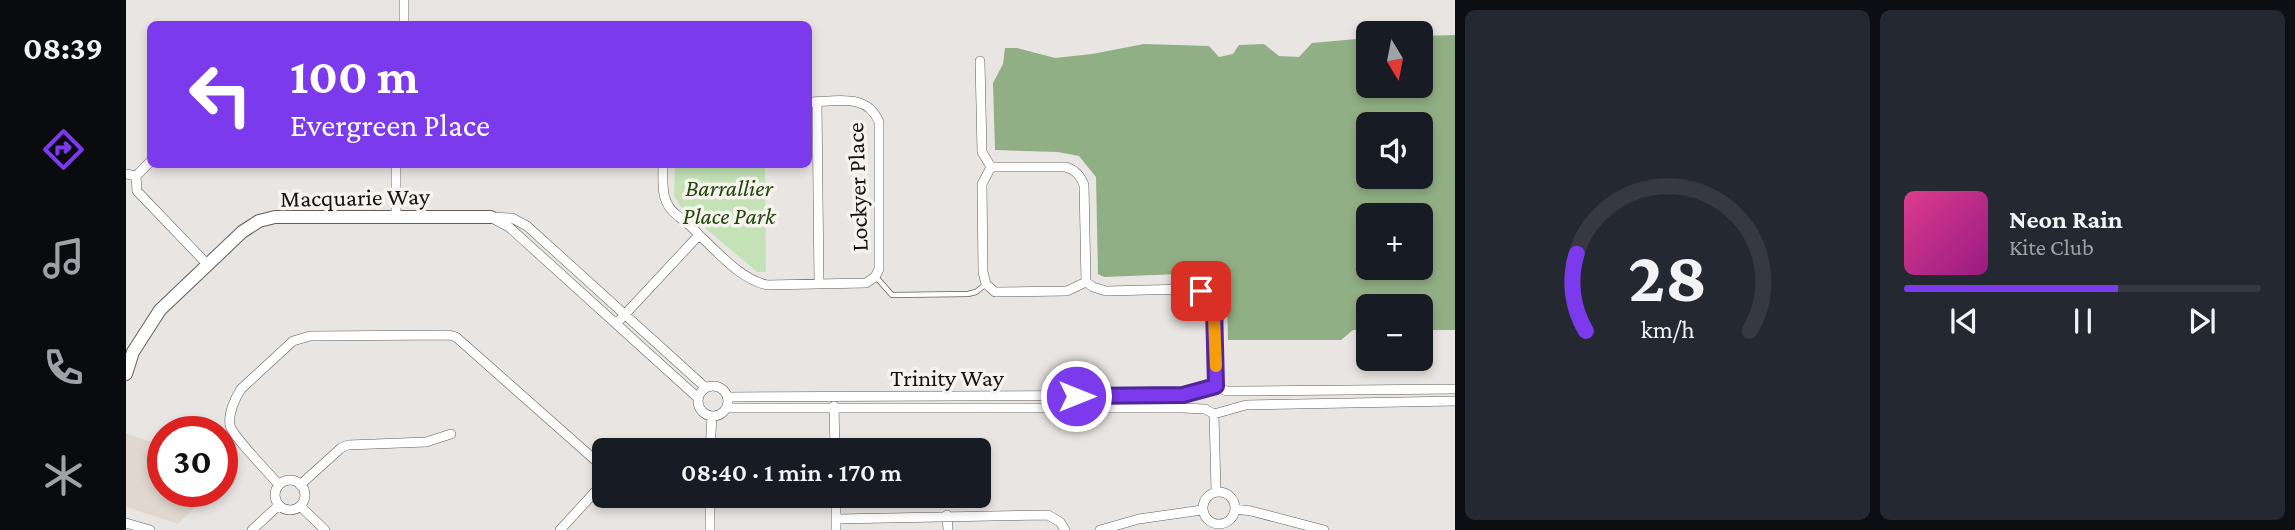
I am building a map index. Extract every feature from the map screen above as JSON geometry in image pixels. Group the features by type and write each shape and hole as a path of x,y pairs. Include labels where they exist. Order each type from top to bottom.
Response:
{"street":[{"path":"404,0 404,21"},
{"path":"980,61 982,152 991,167"},
{"path":"813,102 819,284"},
{"name":"Lockyer Place","path":"663,168 665,202 671,211 756,283 866,283 875,277 879,269 879,122 875,112 860,102 813,102"},
{"path":"147,164 131,175 137,191 207,264"},
{"path":"991,167 1065,167 1081,177 1084,185 1086,282"},
{"path":"991,167 982,184 983,272 986,284 995,292 1067,291 1086,282"},
{"path":"396,168 396,217"},
{"name":"Macquarie Way","path":"126,374 134,352 160,310 242,232 259,221 275,217 491,217 512,218 527,226 706,388"},
{"path":"491,217 509,227 698,398 701,410 712,416 710,438"},
{"path":"616,324 699,235"},
{"path":"1086,282 1106,290 1188,289 1208,295 1214,306 1216,389 1229,401 1226,409"},
{"path":"279,485 232,432 230,418 236,396 241,389 293,341 310,336 456,337 592,457"},
{"name":"Trinity Way","path":"706,388 719,387 728,397 1183,395 1216,389 1455,389"},
{"path":"698,398 706,388"},
{"path":"1205,409 1201,401 1216,389"},
{"path":"727,408 728,397"},
{"path":"835,397 835,438"},
{"path":"1216,491 1214,414 1226,409 1265,404 1455,401"},
{"name":"Trinity Way","path":"712,416 721,414 727,408 1205,409 1214,414"},
{"path":"300,485 341,448 348,445 426,442 452,434"},
{"path":"288,481 300,485 304,493 300,506 291,510 279,505 275,497 279,485 288,481"},
{"path":"1216,491 1230,496 1235,509 1232,518 1219,527 1210,522 1202,510 1204,500 1216,491"},
{"path":"559,530 592,495"},
{"path":"253,530 279,505"},
{"path":"300,506 325,530"},
{"path":"710,508 710,530"},
{"path":"836,508 836,530"},
{"path":"1235,509 1324,530"},
{"path":"1100,530 1139,519 1202,510"},
{"path":"947,515 948,530"},
{"path":"836,519 1048,515 1065,530"},
{"path":"126,523 150,530"}],"lane":[{"path":"875,277 892,295 968,294 976,292 986,284"}],"shaded area":[{"path":"126,433 147,440 147,507 195,507 178,524 126,507"}],"green space":[{"path":"1455,35 1455,330 1433,330 1433,294 1356,294 1356,330 1341,340 1228,340 1225,303 1218,287 1205,273 1104,277 1098,274 1096,177 1079,156 1058,152 995,150 993,83 1003,64 1005,48 1017,48 1055,58 1144,44 1209,46 1219,57 1233,54 1239,45 1264,44 1279,56 1299,57 1312,43 1356,39 1356,98 1433,98 1433,36"},
{"name":"Barrallier Place Park","path":"675,168 765,168 766,272 757,272 681,207 674,196"}],"slow traffic":[{"path":"1214,317 1216,366"}],"route":[{"path":"1076,396 1183,395 1216,386 1214,306 1213,300 1201,291"}]}
